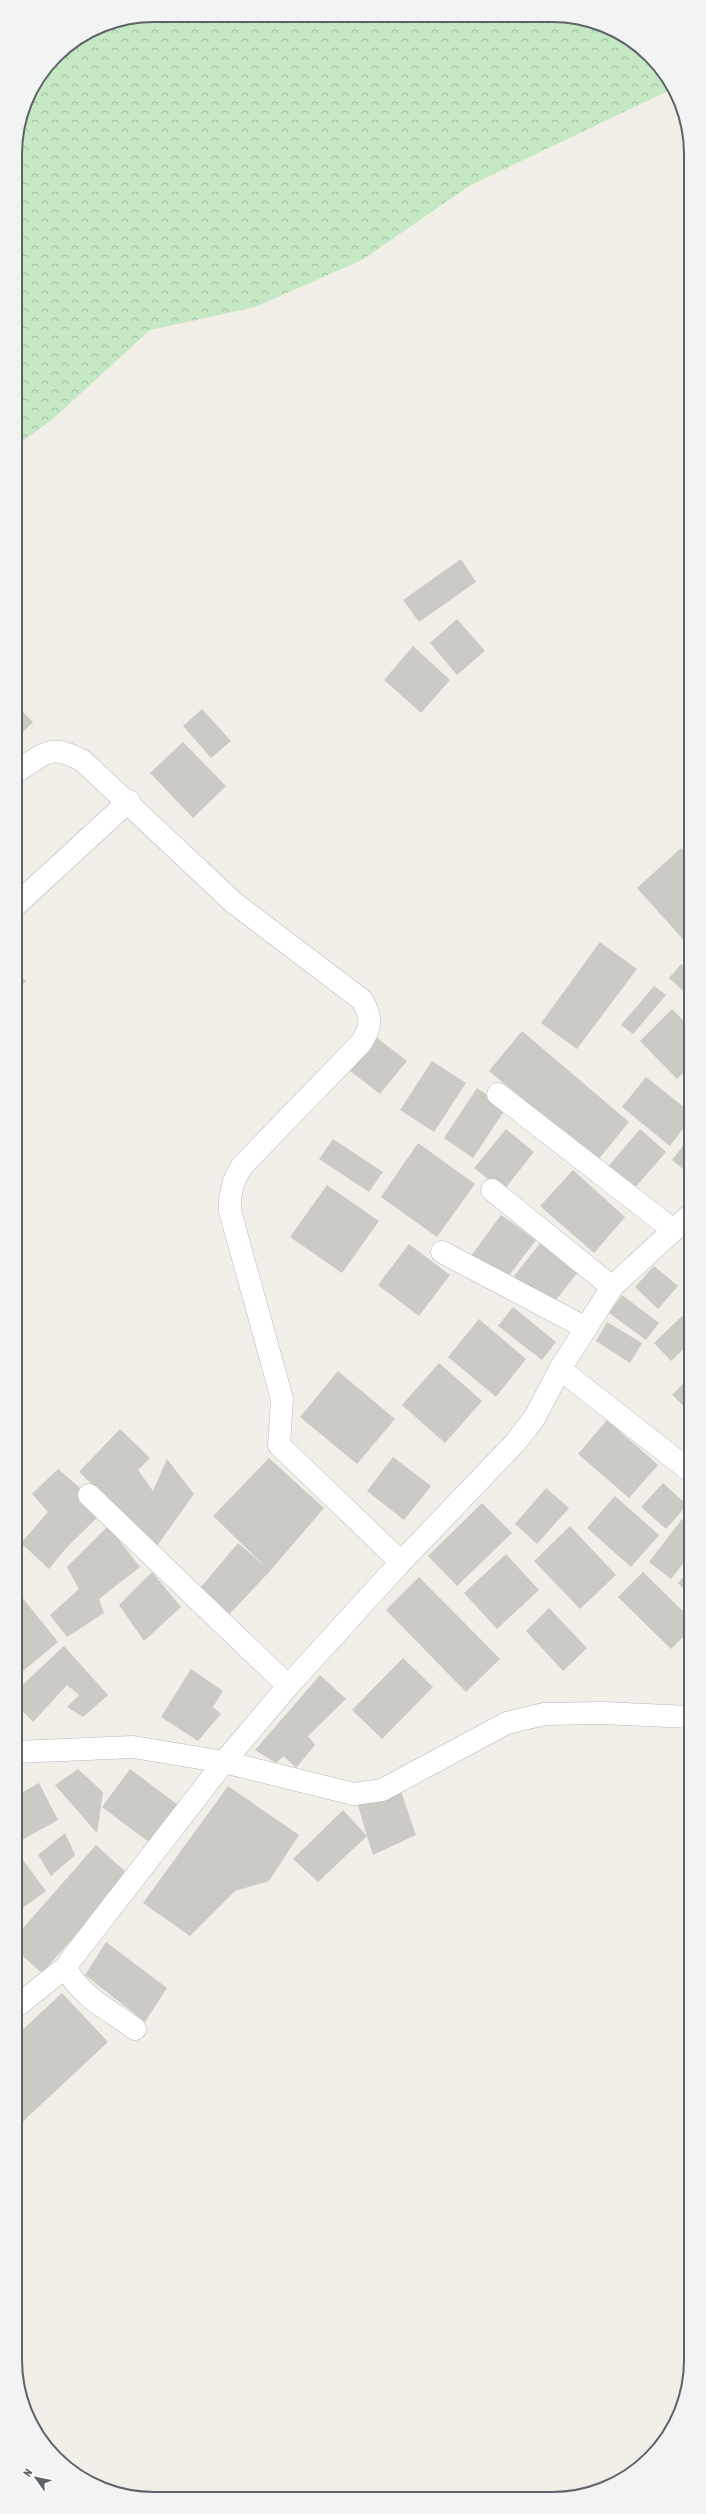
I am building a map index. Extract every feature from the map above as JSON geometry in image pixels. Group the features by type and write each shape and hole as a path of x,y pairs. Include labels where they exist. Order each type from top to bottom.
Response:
{"street":[{"path":"22,768 53,750 67,752 83,761 129,802 233,902 362,1000 368,1010 371,1020 368,1032 362,1043 242,1166 233,1182 229,1196 230,1211 282,1399 279,1445 401,1562"},
{"path":"22,900 129,802"},
{"path":"498,1094 672,1230"},
{"path":"492,1190 612,1287"},
{"path":"22,2002 66,1966 224,1762 288,1686 401,1562 515,1443 535,1417 560,1369 612,1287 684,1220"},
{"path":"442,1252 586,1328"},
{"path":"560,1369 684,1466"},
{"path":"89,1495 288,1686"},
{"path":"22,1752 133,1747 224,1762 354,1794 382,1790 507,1723 544,1714 602,1712 684,1717"},
{"path":"66,1966 72,1980 81,1990 135,2029"}],"green space":[{"path":"146,22 560,22 586,27 602,32 618,40 632,49 645,61 662,81 667,91 469,186 362,260 255,307 150,330 54,418 22,442 22,146 32,104 44,81 67,55 88,40 104,32 120,27"}],"building":[{"path":"461,559 476,582 419,622 403,600"},
{"path":"457,619 485,651 457,675 430,643"},
{"path":"413,646 450,680 421,713 384,680"},
{"path":"202,709 231,741 211,758 183,726"},
{"path":"22,711 33,722 22,733"},
{"path":"183,742 226,786 193,818 150,773"},
{"path":"681,848 684,851 684,940 637,888"},
{"path":"600,942 637,969 577,1049 541,1023"},
{"path":"681,964 684,967 684,992 669,978"},
{"path":"22,978 26,981 22,985"},
{"path":"654,986 666,995 633,1034 621,1025"},
{"path":"672,1009 684,1021 684,1072 677,1079 640,1041"},
{"path":"522,1031 629,1122 597,1161 489,1071"},
{"path":"376,1037 407,1061 380,1094 350,1071"},
{"path":"432,1061 466,1083 434,1132 400,1110"},
{"path":"646,1077 684,1107 684,1128 670,1146 622,1107"},
{"path":"477,1088 506,1108 473,1158 444,1138"},
{"path":"506,1129 534,1152 503,1191 474,1168"},
{"path":"640,1129 666,1152 633,1190 607,1168"},
{"path":"333,1139 383,1172 369,1192 319,1159"},
{"path":"418,1143 475,1184 437,1237 381,1197"},
{"path":"684,1144 684,1170 672,1160"},
{"path":"573,1170 625,1217 594,1253 540,1206"},
{"path":"327,1185 379,1221 342,1273 290,1237"},
{"path":"501,1215 536,1240 505,1281 471,1256"},
{"path":"541,1242 578,1272 551,1306 514,1276"},
{"path":"409,1244 450,1275 419,1316 378,1285"},
{"path":"654,1266 678,1286 658,1309 635,1287"},
{"path":"622,1295 659,1323 646,1340 609,1313"},
{"path":"513,1307 556,1342 542,1360 498,1326"},
{"path":"682,1316 684,1318 684,1349 671,1361 654,1343"},
{"path":"479,1319 526,1359 496,1397 448,1357"},
{"path":"607,1322 642,1343 630,1363 596,1341"},
{"path":"439,1363 482,1401 445,1443 402,1405"},
{"path":"338,1371 395,1419 357,1464 300,1417"},
{"path":"684,1383 684,1406 672,1395"},
{"path":"607,1420 658,1465 629,1498 578,1454"},
{"path":"120,1429 150,1458 138,1470 153,1491 167,1459 194,1494 157,1546 79,1472"},
{"path":"393,1457 431,1486 404,1520 367,1491"},
{"path":"269,1458 324,1508 270,1571 222,1622 195,1594 238,1543 266,1567 213,1516"},
{"path":"58,1469 100,1505 101,1514 67,1547 49,1569 22,1544 22,1542 48,1512 32,1494"},
{"path":"663,1483 684,1502 684,1508 666,1529 641,1507"},
{"path":"546,1488 569,1508 537,1544 515,1524"},
{"path":"615,1496 659,1535 631,1567 587,1528"},
{"path":"482,1503 512,1533 457,1586 428,1556"},
{"path":"682,1519 684,1520 684,1563 671,1579 649,1562"},
{"path":"108,1526 140,1567 99,1599 104,1613 67,1637 50,1615 79,1589 67,1567"},
{"path":"570,1526 616,1575 580,1609 534,1561"},
{"path":"506,1554 539,1590 497,1629 464,1593"},
{"path":"152,1572 181,1607 144,1641 119,1605"},
{"path":"643,1572 684,1612 684,1636 671,1649 618,1597"},
{"path":"684,1576 684,1589 678,1583"},
{"path":"419,1577 500,1659 466,1692 386,1610"},
{"path":"22,1597 58,1642 22,1672"},
{"path":"549,1608 587,1648 563,1671 526,1631"},
{"path":"64,1646 108,1695 83,1717 67,1707 79,1695 67,1685 33,1722 22,1710 22,1685"},
{"path":"403,1658 433,1687 382,1739 352,1710"},
{"path":"191,1669 223,1691 213,1707 221,1714 198,1741 161,1717"},
{"path":"320,1675 346,1699 308,1736 315,1745 296,1768 284,1756 276,1763 255,1750"},
{"path":"78,1769 103,1792 97,1833 55,1785"},
{"path":"130,1769 182,1808 154,1846 102,1807"},
{"path":"39,1783 58,1820 22,1840 22,1792"},
{"path":"228,1786 299,1835 269,1881 235,1891 190,1936 143,1903"},
{"path":"400,1789 416,1835 373,1855 358,1805"},
{"path":"343,1810 367,1836 318,1882 293,1859"},
{"path":"65,1833 75,1855 51,1876 38,1855"},
{"path":"96,1845 129,1875 42,1973 22,1955 22,1929"},
{"path":"22,1859 46,1891 22,1908"},
{"path":"106,1942 167,1988 145,2022 85,1975"},
{"path":"62,1993 108,2042 22,2122 22,2030"}]}
